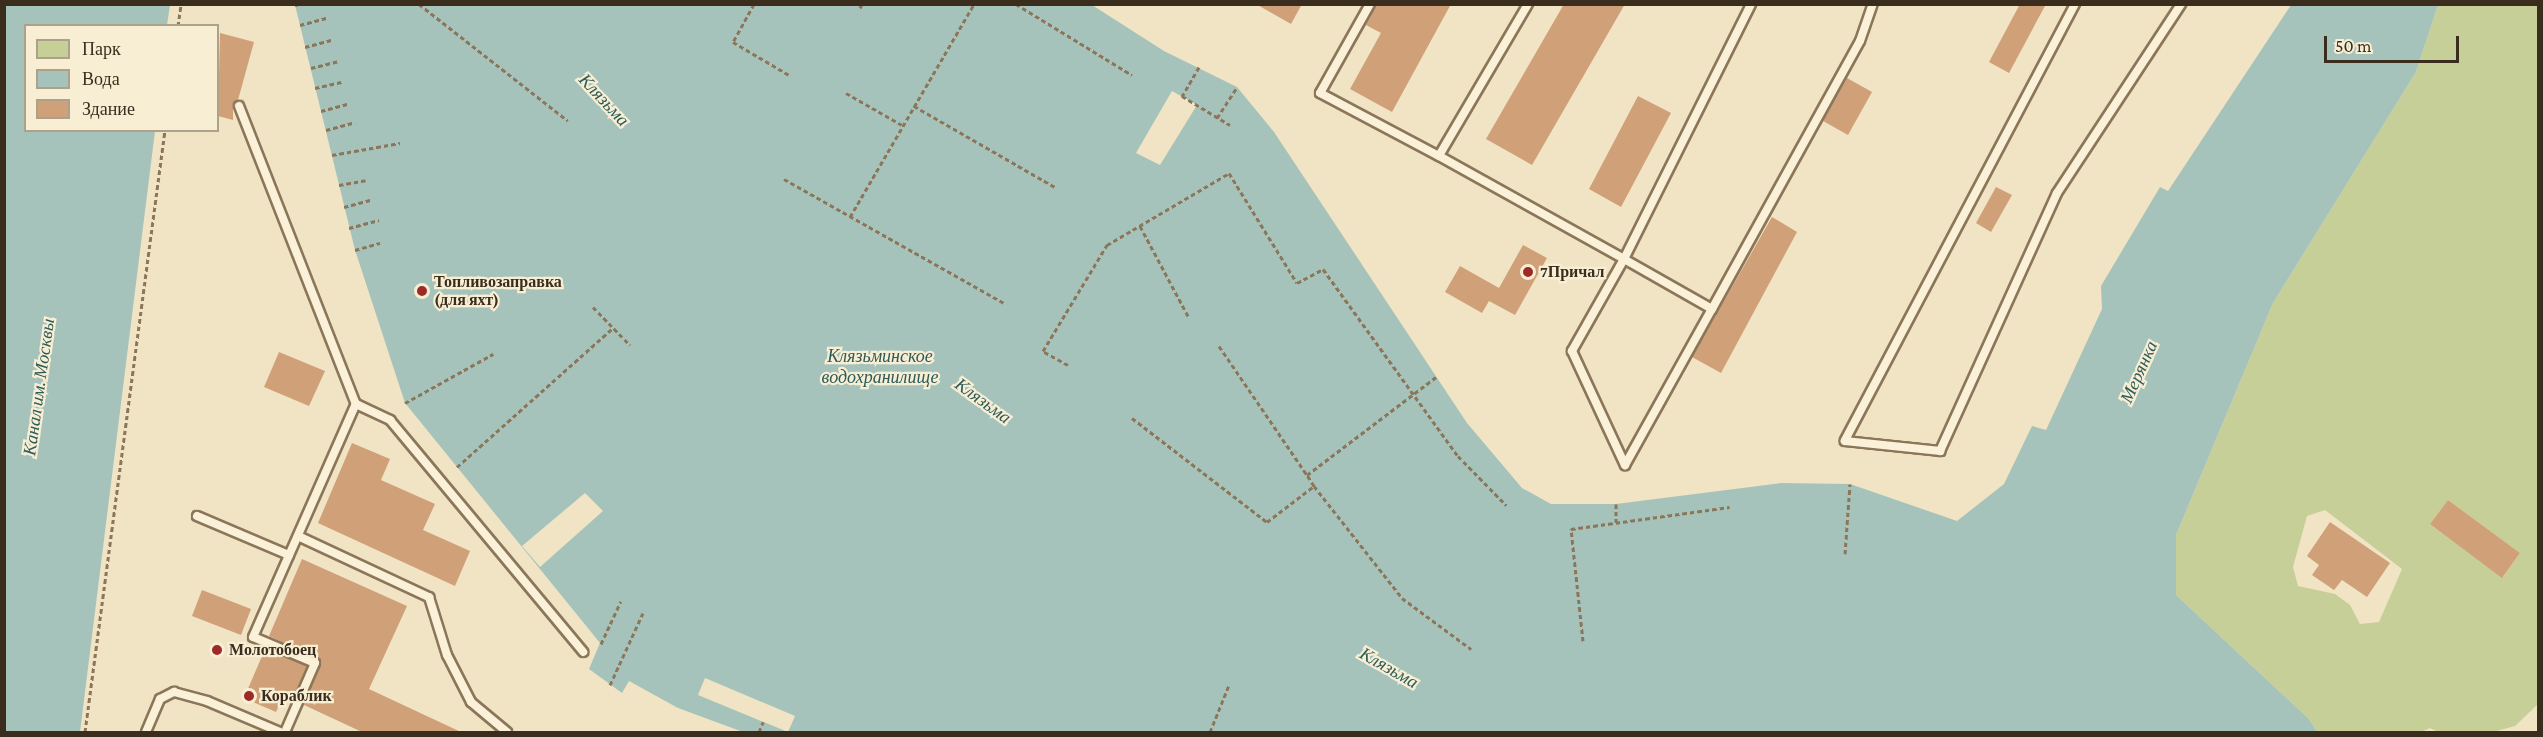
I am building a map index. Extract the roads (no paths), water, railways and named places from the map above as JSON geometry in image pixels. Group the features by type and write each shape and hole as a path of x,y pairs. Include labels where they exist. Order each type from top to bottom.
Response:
{"lane":[{"path":"1370,4 1320,93 1439,156 1712,309"},
{"path":"1439,156 1528,4"},
{"path":"1751,4 1624,259 1572,351 1625,465 1860,40 1873,4"},
{"path":"2075,4 1845,441 1940,451 2057,193 2181,4"},
{"path":"238,106 356,404 390,420 583,652"},
{"path":"146,732 160,699 174,692 207,700 282,732 315,663 253,637 356,404"},
{"path":"197,516 289,555"},
{"path":"298,536 429,597 447,655 471,702 507,732"}],"water":[{"name":"Канал им. Москвы","path":"4,5 170,5 167,24 24,24 24,132 155,132 80,732 5,732"},
{"name":"Клязьминское водохранилище","path":"295,5 1092,5 1164,51 1237,87 1274,132 1467,423 1522,488 1551,504 1616,504 1781,483 1850,484 1957,521 2004,484 2032,426 2046,430 2102,309 2101,286 2160,187 2168,191 2291,5 2438,5 2416,72 2273,303 2176,535 2176,595 2309,719 2317,732 743,732 678,708 629,681 622,693 589,669 600,643 405,403 355,250"}],"place":[{"name":"7Причал","path":"1528,272"},
{"name":"Топливозаправка (для яхт)","path":"422,291"},
{"name":"Молотобоец","path":"217,650"},
{"name":"Кораблик","path":"249,696"}],"water label":[{"name":"Клязьма","path":"604,100"},
{"name":"Мерянка","path":"2139,372"},
{"name":"Клязьма","path":"983,401"},
{"name":"Клязьма","path":"1389,668"}]}
